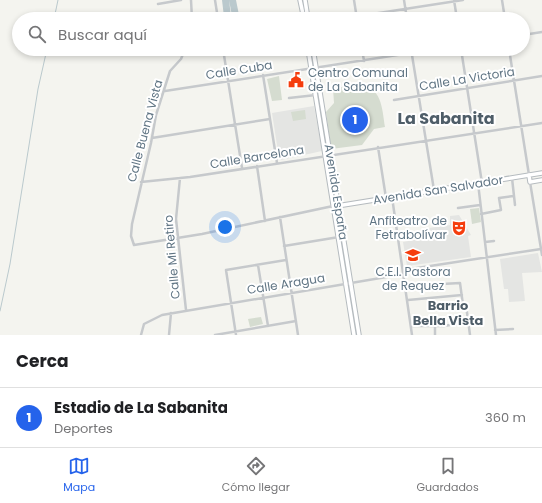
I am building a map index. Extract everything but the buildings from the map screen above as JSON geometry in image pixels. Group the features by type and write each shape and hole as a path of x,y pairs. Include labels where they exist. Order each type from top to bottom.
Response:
{"main road":[{"path":"300,0 303,12"},
{"path":"305,0 307,12"},
{"name":"Avenida España","path":"310,56 314,68 330,154 359,335"},
{"name":"Avenida España","path":"313,56 316,95 354,335"},
{"name":"Avenida San Salvador","path":"334,206 542,173"},
{"path":"529,175 530,182 542,180"}],"street":[{"path":"158,4 180,0"},
{"path":"190,0 191,12"},
{"path":"215,0 217,12"},
{"path":"354,0 356,12"},
{"path":"404,0 405,12"},
{"path":"389,12 463,0"},
{"path":"502,0 504,12"},
{"path":"454,1 456,12"},
{"path":"530,34 542,32"},
{"name":"Calle Buena Vista","path":"178,239 134,245 131,227 155,119 171,69 182,56"},
{"path":"224,56 242,168"},
{"path":"363,56 364,60"},
{"name":"Calle Cuba","path":"164,92 263,75 391,56"},
{"path":"412,56 434,190"},
{"path":"462,56 482,183"},
{"path":"510,56 529,175"},
{"path":"263,75 277,163"},
{"name":"Calle La Victoria","path":"394,100 542,76"},
{"path":"290,98 316,95"},
{"path":"152,138 270,119"},
{"name":"Calle Barcelona","path":"141,182 180,178 542,123"},
{"path":"378,147 386,198"},
{"path":"257,166 265,221"},
{"name":"Calle Mi Retiro","path":"180,178 176,213 186,310"},
{"path":"512,178 515,205"},
{"path":"530,182 542,255"},
{"path":"478,183 496,335"},
{"path":"482,214 501,210 499,198 513,196"},
{"path":"392,197 404,270 412,335"},
{"path":"458,208 480,205"},
{"path":"178,239 334,206"},
{"path":"280,217 298,335"},
{"path":"284,246 339,237"},
{"path":"485,242 494,241"},
{"path":"404,270 541,249"},
{"path":"236,333 226,270 286,260"},
{"path":"258,265 268,326"},
{"name":"Calle Aragua","path":"141,335 143,326 148,321 171,313 404,274"},
{"path":"406,286 460,284 463,306 466,305 470,335"},
{"path":"408,300 462,295"},
{"path":"169,335 171,313"},
{"path":"215,335 236,333 296,321"},
{"path":"411,326 435,326 468,322"},
{"path":"435,326 435,335"},
{"path":"495,330 513,329"}],"shaded area":[{"path":"222,0 229,0 230,12 223,12"},
{"path":"229,0 236,0 238,12 231,12"},
{"path":"279,76 282,100 272,101 267,79"},
{"path":"358,85 366,86 372,89 376,94 381,106 385,127 374,129 362,145 331,149 326,112 334,103 333,88"},
{"path":"314,106 322,151 281,160 279,158 272,113"},
{"path":"305,110 306,119 293,121 291,112"},
{"path":"479,208 481,222 472,224 470,209"},
{"path":"459,215 471,235 468,236 471,257 407,266 403,242 430,237 429,228 450,225 450,216"},
{"path":"538,253 542,272 522,273 525,301 509,302 508,289 504,289 500,259"},
{"path":"261,317 263,324 250,327 248,319"}],"waterway":[{"path":"55,12 58,0"},
{"path":"0,311 10,264 38,89 45,56"}],"place":[{"name":"Centro Comunal de La Sabanita","path":"296,80"},
{"name":"Estadio de La Sabanita","path":"355,120"},
{"name":"Anfiteatro de Fetrabolívar","path":"459,228"},
{"name":"C.E.I. Pastora de Requez","path":"413,255"}],"district":[{"name":"La Sabanita","path":"446,118"},
{"name":"Barrio Bella Vista","path":"448,312"}]}
